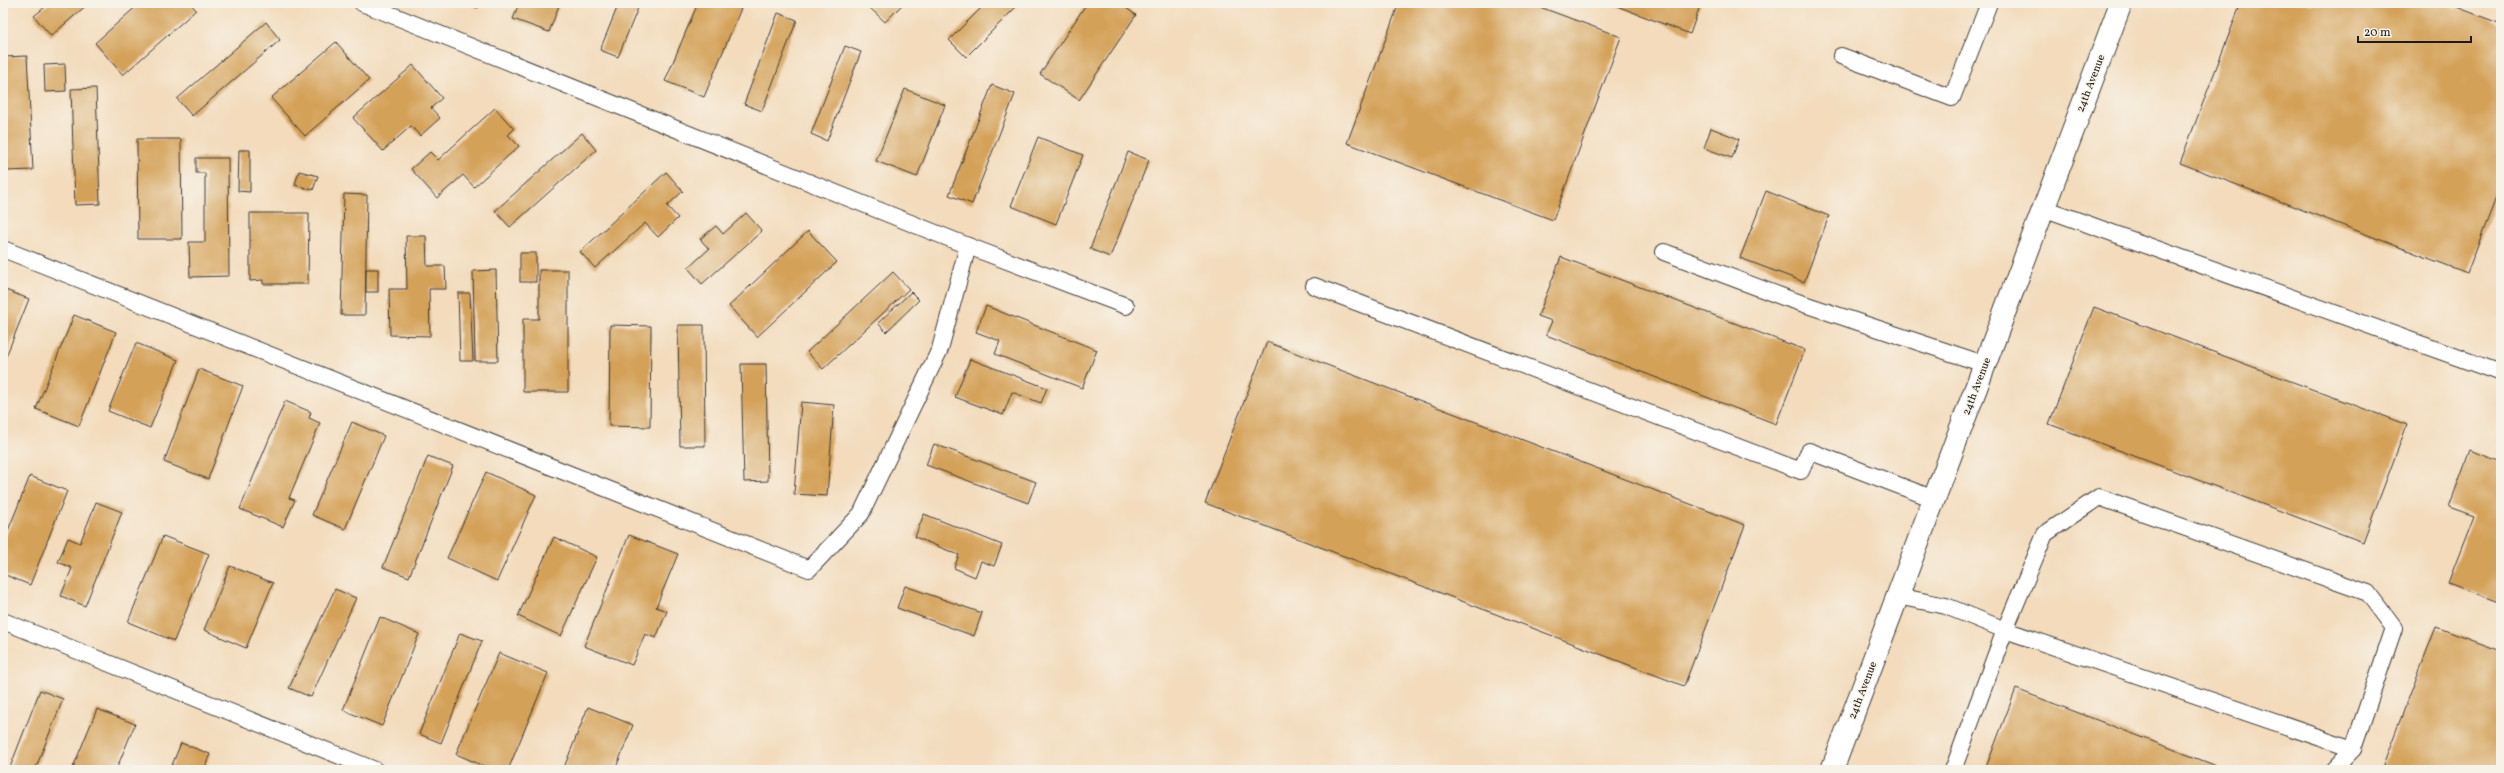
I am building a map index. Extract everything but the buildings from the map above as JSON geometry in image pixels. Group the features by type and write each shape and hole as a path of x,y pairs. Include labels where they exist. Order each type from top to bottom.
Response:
{"street":[{"name":"24th Avenue","path":"1832,770 2121,3"}],"lane":[{"path":"362,3 968,246 1126,306"},
{"path":"1842,56 1952,98 1989,3"},
{"path":"2043,208 2501,373"},
{"path":"3,249 809,569 861,514 940,349 968,246"},
{"path":"1664,252 1786,298 1984,364"},
{"path":"1314,286 1801,471 1809,451 1934,499"},
{"path":"1953,770 2005,630 2045,534 2099,497 2368,593 2394,628 2353,749 2332,770"},
{"path":"1897,596 1946,606 2005,630 2353,749"},
{"path":"3,621 375,770"}]}
